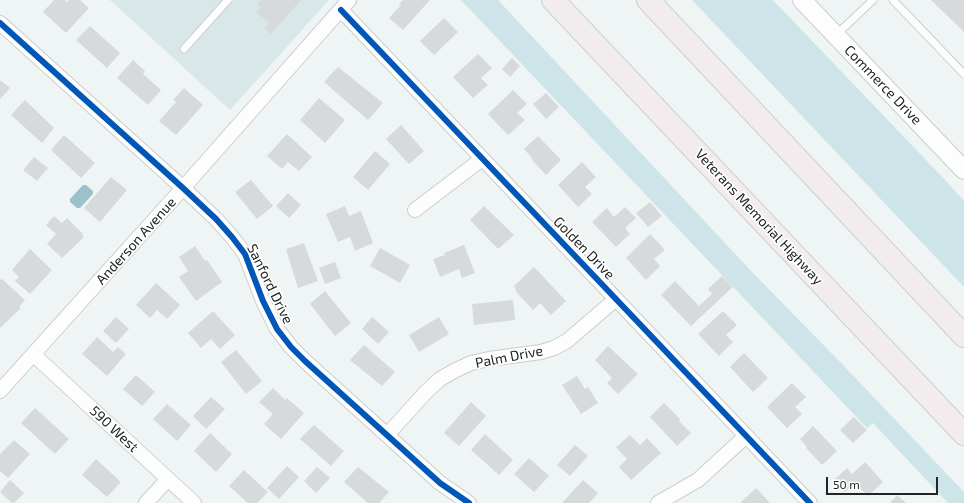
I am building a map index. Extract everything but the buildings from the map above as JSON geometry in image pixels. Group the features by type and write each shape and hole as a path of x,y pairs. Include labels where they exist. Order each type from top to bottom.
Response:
{"highway":[{"name":"Veterans Memorial Highway","path":"553,0 964,434"},
{"path":"648,0 964,336"}],"street":[{"name":"Commerce Drive","path":"806,1 836,35 964,170"},
{"name":"Golden Drive","path":"345,5 482,159 810,503"},
{"name":"Anderson Avenue","path":"0,391 345,5"},
{"name":"Sanford Drive","path":"0,23 216,219 245,254 263,301 277,329 291,347 440,483 469,503"},
{"path":"415,210 482,159"},
{"name":"Palm Drive","path":"387,435 426,392 440,380 456,370 471,363 541,352 554,348 567,341 616,299"},
{"name":"590 West","path":"33,354 194,503"},
{"path":"658,503 698,480 746,436"},
{"path":"146,503 168,479"}],"lane":[{"path":"184,49 228,0"},
{"path":"836,35 872,0"},
{"path":"893,0 964,74"}],"shaded area":[{"path":"110,0 329,0 230,110"},
{"path":"461,0 498,0 752,272 964,492 964,503 948,503 873,423 867,428"},
{"path":"692,0 773,0 946,181 964,201 964,287"},
{"path":"83,185 86,185 93,191 93,194 80,208 77,208 70,202 70,199"}],"cycle path":[{"path":"341,10 810,503"},
{"path":"0,23 216,219 245,254 263,301 277,329 291,347 440,483 469,503"}]}
